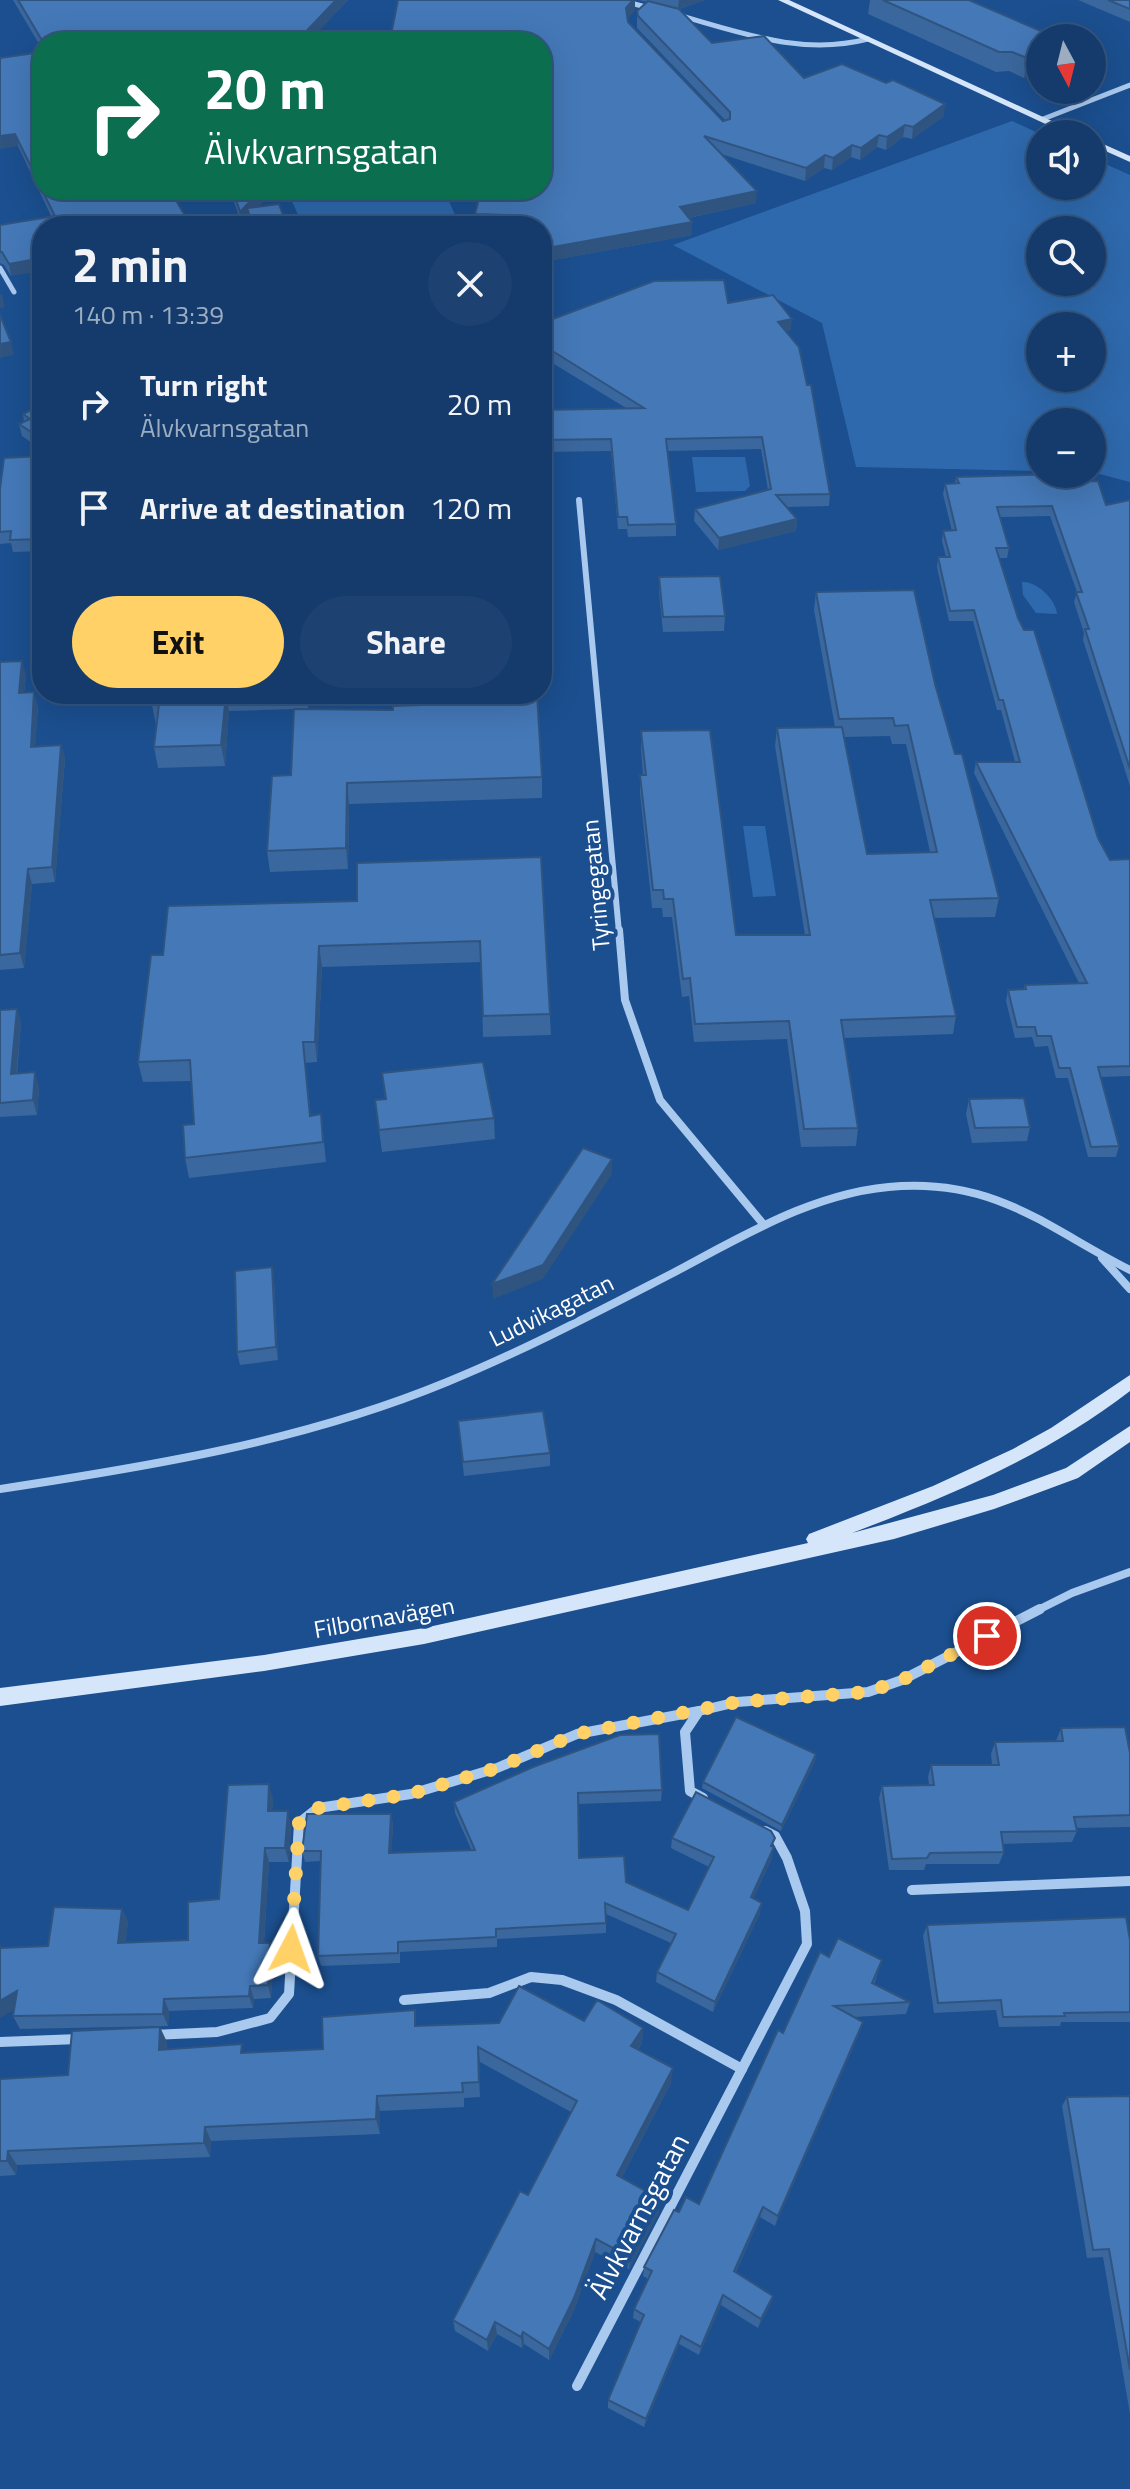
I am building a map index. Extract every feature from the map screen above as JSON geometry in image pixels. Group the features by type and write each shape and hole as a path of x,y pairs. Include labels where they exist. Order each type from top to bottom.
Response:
{"street":[{"path":"620,0 656,9"},
{"path":"782,0 1043,119 1130,85"},
{"path":"634,17 646,7"},
{"path":"667,12 809,48 836,48 868,39"},
{"path":"1106,148 1130,159"},
{"path":"0,268 14,292"},
{"name":"Tyringegatan","path":"579,500 625,1000 660,1100 764,1225"},
{"name":"Ludvikagatan","path":"0,1489 182,1461 323,1428 514,1352 764,1225 850,1192 901,1186 947,1188 993,1198 1034,1214 1099,1255 1130,1270"},
{"name":"Ludvikagatan","path":"1099,1255 1130,1289"},
{"name":"Filbornavägen","path":"772,1556 1023,1455 1105,1403 1130,1382"},
{"name":"Filbornavägen","path":"0,1697 264,1663 424,1636 574,1605 772,1556 894,1531 994,1502 1072,1473 1130,1433"},
{"path":"140,2036 217,2032 270,2018 289,1994 299,1823 318,1808 411,1794 497,1768 577,1734 737,1702 868,1692 902,1680 1072,1593 1130,1572"},
{"path":"699,1711 685,1732 690,1791 718,1806"},
{"name":"Älvkvarnsgatan","path":"577,2386 807,1944 805,1911 787,1858 775,1836 760,1828"},
{"path":"912,1890 1130,1881"},
{"path":"404,2000 489,1993 531,1977 562,1980 616,2000 742,2069"},
{"path":"0,2042 93,2038"}],"shaded area":[{"path":"1012,121 1026,128 1026,200 1106,200 1106,164 1130,175 1130,482 1106,476 1106,408 1026,408 1026,471 856,467 822,323 673,245"},
{"path":"291,200 448,200 456,216 299,216"},
{"path":"692,457 745,457 750,486 745,491 696,492"},
{"path":"1022,582 1045,592 1057,614 1036,613 1023,595"},
{"path":"743,826 765,826 776,896 753,897"}],"building":[{"path":"18,0 336,0 306,32 37,32"},
{"path":"398,0 633,0 626,8 628,22 723,121 730,119 730,112 638,16 637,11 648,1 679,9 712,43 764,36 804,78 842,64 886,83 893,80 945,104 913,127 905,125 887,137 879,135 861,148 852,145 833,158 825,155 806,168 704,136 757,191 680,207 692,222 552,247 552,216 475,214 478,200 552,200 552,32 392,32"},
{"path":"883,0 969,0 1026,25 1026,58 1012,52 999,52"},
{"path":"1108,0 1130,0 1130,9"},
{"path":"32,53 32,169 15,134 0,136 0,58"},
{"path":"47,200 176,200 185,216 55,216"},
{"path":"236,200 251,200 240,212"},
{"path":"279,204 283,216 250,216 247,208"},
{"path":"32,220 32,260 9,264 0,252 0,225"},
{"path":"724,280 728,303 773,295 792,319 778,322 799,347 807,385 811,385 830,494 776,495 797,519 719,538 695,509 771,489 762,437 666,439 676,524 628,525 627,517 618,517 611,439 552,440 552,410 644,408 552,353 552,319 654,281"},
{"path":"0,315 11,342 0,344"},
{"path":"32,410 32,432 19,424 30,419 23,414"},
{"path":"32,457 32,539 10,540 11,531 0,532 4,458"},
{"path":"1026,475 1026,488 1100,488 1106,505 1130,500 1130,769 1085,629 1089,629 1076,592 1082,592 1052,506 997,507 1009,548 996,548 1018,618 1024,630 1034,630 1098,838 1110,860 1130,859 1130,1066 1098,1067 1119,1146 1091,1147 1070,1068 1059,1068 1051,1036 1037,1036 1035,1027 1017,1027 1008,990 1026,989 1025,985 1087,983 976,762 1020,762 974,610 950,611 938,557 950,557 943,531 956,530 945,484 959,483 956,477"},
{"path":"720,576 725,616 663,617 659,577"},
{"path":"914,590 935,684 955,754 962,754 999,898 930,900 956,1016 841,1020 858,1128 804,1129 789,1021 695,1024 690,978 683,979 673,899 664,899 663,890 653,890 640,775 646,775 641,731 710,730 736,935 810,935 777,728 842,727 867,854 937,852 908,725 895,726 893,718 839,719 816,592"},
{"path":"22,661 19,693 32,692 33,704 31,747 61,745 52,867 28,869 20,953 0,955 0,662"},
{"path":"159,704 225,704 221,745 154,747"},
{"path":"538,704 542,777 347,783 346,848 267,851 272,776 291,775 294,709 393,710 393,706"},
{"path":"541,857 550,1014 483,1016 480,941 319,946 315,1042 303,1042 310,1116 321,1114 323,1142 185,1158 183,1125 194,1124 190,1060 138,1062 151,955 163,955 168,906 357,901 357,863"},
{"path":"17,1009 11,1074 35,1072 33,1100 0,1103 0,1010"},
{"path":"483,1062 494,1118 379,1130 375,1100 386,1099 382,1073"},
{"path":"1024,1098 1030,1127 975,1128 969,1099"},
{"path":"583,1148 612,1159 543,1265 492,1284"},
{"path":"272,1267 276,1347 237,1352 235,1271"},
{"path":"543,1411 550,1453 463,1462 458,1421"},
{"path":"736,1717 816,1754 782,1825 703,1782"},
{"path":"1125,1727 1130,1753 1130,1815 1074,1817 1077,1831 1001,1832 1004,1852 930,1853 927,1858 892,1859 882,1786 934,1785 931,1765 999,1765 995,1742 1063,1741 1061,1728"},
{"path":"659,1734 662,1790 578,1793 579,1858 624,1856 626,1882 688,1910 714,1857 672,1838 696,1792 771,1831 775,1838 771,1846 774,1847 751,1897 762,1903 715,2002 657,1972 676,1934 605,1903 606,1923 496,1929 496,1937 398,1942 398,1953 318,1956 321,1851 302,1851 307,1814 391,1814 389,1853 475,1850 454,1802 533,1767 620,1735"},
{"path":"269,1784 268,1811 288,1811 285,1848 265,1848 259,1943 270,1943 268,1985 250,1986 249,1996 164,1999 163,2014 13,2016 17,1991 0,2001 0,1945 1,1948 48,1946 54,1907 122,1909 118,1943 188,1940 188,1902 219,1899 228,1785"},
{"path":"1126,1917 1130,1940 1130,2012 1003,2017 1001,2000 938,2003 927,1925"},
{"path":"838,1938 882,1960 872,1983 910,2002 834,2006 863,2022 778,2216 763,2207 734,2271 773,2296 761,2319 723,2295 701,2347 681,2336 646,2419 608,2400 644,2315 634,2309 652,2271 644,2267 674,2210 679,2212 686,2197 699,2204 778,2030 783,2033 820,1952 829,1957"},
{"path":"519,1986 584,2021 597,2000 643,2028 631,2046 673,2068 617,2175 660,2199 630,2257 596,2239 574,2298 549,2349 523,2332 521,2337 495,2322 487,2340 453,2320 520,2191 528,2195 577,2101 478,2047 479,2082 462,2083 463,2092 377,2096 376,2119 205,2127 204,2143 8,2151 7,2161 0,2161 0,2079 68,2075 72,2031 160,2027 159,2050 242,2044 241,2053 323,2049 322,2017 415,2010 415,2026 499,2023"},
{"path":"1130,2096 1130,2370 1109,2249 1093,2250 1067,2097"}],"route":[{"path":"291,1949 299,1823 318,1808 411,1794 497,1768 577,1734 737,1702 868,1692 902,1680 987,1636"}]}
